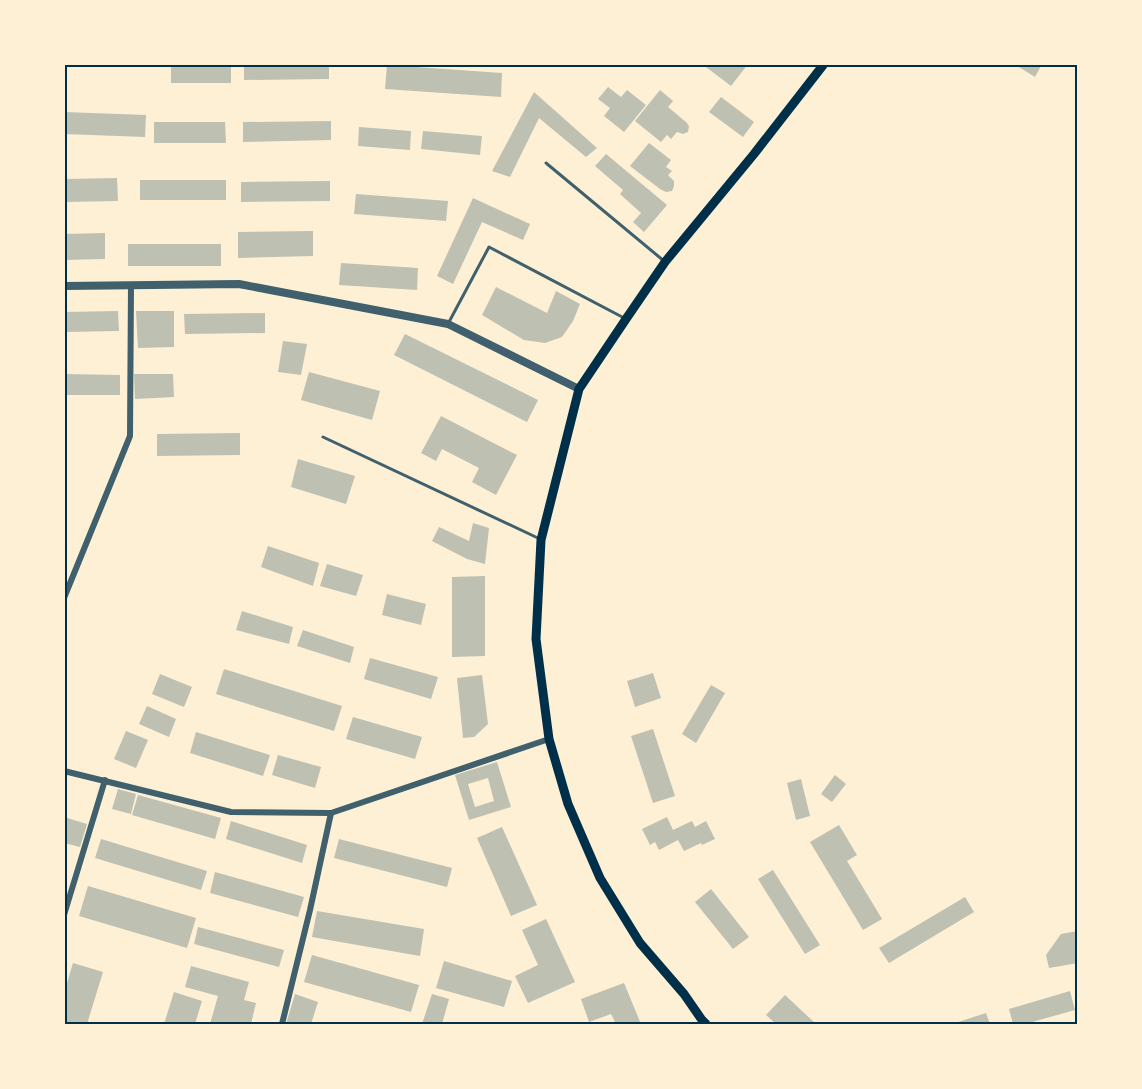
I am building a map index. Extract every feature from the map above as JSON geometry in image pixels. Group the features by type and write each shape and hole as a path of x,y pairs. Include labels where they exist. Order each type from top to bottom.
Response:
{"main road":[{"path":"706,1024 684,994 640,943 600,878 568,804 549,739 536,639 541,540 579,389 665,262 824,64"}],"street":[{"path":"64,286 239,284 448,324 579,389"},
{"path":"64,598 130,436 131,285"},
{"path":"64,771 231,812 331,813 549,739"},
{"path":"64,915 105,780"},
{"path":"282,1024 331,813"}],"lane":[{"path":"546,163 665,262"},
{"path":"448,324 489,247 626,319"},
{"path":"323,437 541,540"}],"building":[{"path":"171,64 231,64 231,83 171,83"},
{"path":"244,64 329,64 329,79 244,80"},
{"path":"702,64 748,64 731,86"},
{"path":"1014,64 1042,64 1035,77"},
{"path":"387,65 502,73 501,97 385,89"},
{"path":"608,87 621,97 627,90 646,105 624,132 604,116 610,108 598,99"},
{"path":"660,90 673,101 668,107 689,126 688,132 683,134 677,132 671,139 667,135 661,142 635,121"},
{"path":"534,92 597,148 586,157 539,118 510,177 492,171"},
{"path":"721,97 754,122 743,137 709,112"},
{"path":"64,112 146,115 145,137 64,134"},
{"path":"331,121 331,140 243,142 243,122"},
{"path":"154,122 225,122 226,143 154,143"},
{"path":"359,127 411,131 410,150 358,146"},
{"path":"423,131 482,136 480,155 421,149"},
{"path":"649,143 671,160 666,167 672,171 668,175 674,181 672,191 666,192 660,189 630,166"},
{"path":"606,154 667,205 644,232 633,222 641,213 620,194 623,190 595,166"},
{"path":"117,178 118,201 64,202 64,179"},
{"path":"140,180 226,180 226,200 140,200"},
{"path":"330,181 330,201 241,202 241,182"},
{"path":"356,194 448,201 446,221 354,214"},
{"path":"473,198 530,224 523,240 482,222 453,284 437,276"},
{"path":"313,231 313,256 238,258 238,232"},
{"path":"105,233 105,259 64,260 64,234"},
{"path":"128,244 221,244 221,266 128,266"},
{"path":"341,263 418,268 417,290 339,285"},
{"path":"496,287 547,313 556,291 580,304 573,321 562,337 545,343 524,340 482,315"},
{"path":"118,311 119,331 64,332 64,312"},
{"path":"136,311 174,311 174,347 138,348"},
{"path":"265,313 265,333 185,334 184,314"},
{"path":"405,334 538,400 527,422 394,355"},
{"path":"283,341 307,344 301,375 278,372"},
{"path":"309,372 380,391 372,420 301,400"},
{"path":"64,374 120,375 120,395 64,395"},
{"path":"134,374 173,374 174,397 135,399"},
{"path":"441,416 517,455 496,495 472,482 479,468 442,449 436,461 421,453"},
{"path":"240,433 240,455 157,456 157,434"},
{"path":"298,459 355,476 346,504 291,487"},
{"path":"473,523 489,528 485,564 467,559 432,541 439,527 469,541"},
{"path":"268,546 319,563 313,586 261,567"},
{"path":"327,564 363,575 356,596 320,586"},
{"path":"485,576 485,656 452,657 452,577"},
{"path":"387,594 426,604 421,625 382,615"},
{"path":"242,611 293,627 289,644 236,630"},
{"path":"303,630 354,647 350,663 297,646"},
{"path":"370,658 438,677 431,699 364,679"},
{"path":"224,669 342,706 334,731 216,694"},
{"path":"653,673 661,698 635,707 627,681"},
{"path":"160,674 192,687 184,707 152,694"},
{"path":"482,675 488,724 474,737 463,738 457,678"},
{"path":"711,685 725,693 696,743 682,734"},
{"path":"147,706 176,719 169,737 139,724"},
{"path":"353,717 422,737 415,759 346,739"},
{"path":"653,729 675,796 653,803 631,736"},
{"path":"126,731 148,740 136,768 114,759"},
{"path":"196,732 270,755 263,776 190,753"},
{"path":"278,755 321,767 315,788 272,775"},
{"path":"497,762 511,807 469,820 455,775","holes":["488,778 494,801 475,807 468,784"]},
{"path":"835,775 846,784 832,802 821,794"},
{"path":"801,779 810,816 796,820 787,783"},
{"path":"118,789 136,794 131,814 112,809"},
{"path":"138,795 221,818 215,839 132,815"},
{"path":"64,817 87,824 80,847 64,843"},
{"path":"667,817 673,830 692,821 695,827 706,821 715,839 684,851 678,840 659,850 655,842 650,845 642,829"},
{"path":"231,821 307,845 302,863 226,839"},
{"path":"839,825 857,855 847,861 882,919 863,930 810,842"},
{"path":"502,827 537,905 511,916 477,838"},
{"path":"101,839 207,871 201,890 95,858"},
{"path":"339,839 452,868 447,887 334,858"},
{"path":"773,870 820,945 805,954 758,879"},
{"path":"215,872 304,897 298,917 210,893"},
{"path":"88,886 196,918 187,948 79,916"},
{"path":"711,889 749,937 733,949 695,902"},
{"path":"965,897 974,912 889,963 879,948"},
{"path":"317,911 424,929 420,956 312,937"},
{"path":"546,919 575,982 528,1003 515,976 538,965 522,930"},
{"path":"198,927 284,950 279,967 194,944"},
{"path":"1078,931 1078,963 1049,968 1046,955 1061,934"},
{"path":"312,955 419,985 411,1012 304,982"},
{"path":"444,961 512,981 504,1007 436,988"},
{"path":"73,963 103,972 87,1024 64,1024 64,993"},
{"path":"191,966 249,982 244,1000 256,1003 251,1024 210,1024 218,996 185,987"},
{"path":"624,983 641,1024 616,1024 611,1014 589,1022 581,999"},
{"path":"1070,991 1075,1010 1025,1024 1013,1024 1009,1009"},
{"path":"174,992 202,1001 195,1024 164,1024"},
{"path":"295,994 318,1002 311,1024 286,1024"},
{"path":"432,994 449,999 442,1024 422,1024"},
{"path":"785,995 816,1024 776,1024 766,1015"},
{"path":"986,1013 990,1024 952,1024"}]}
